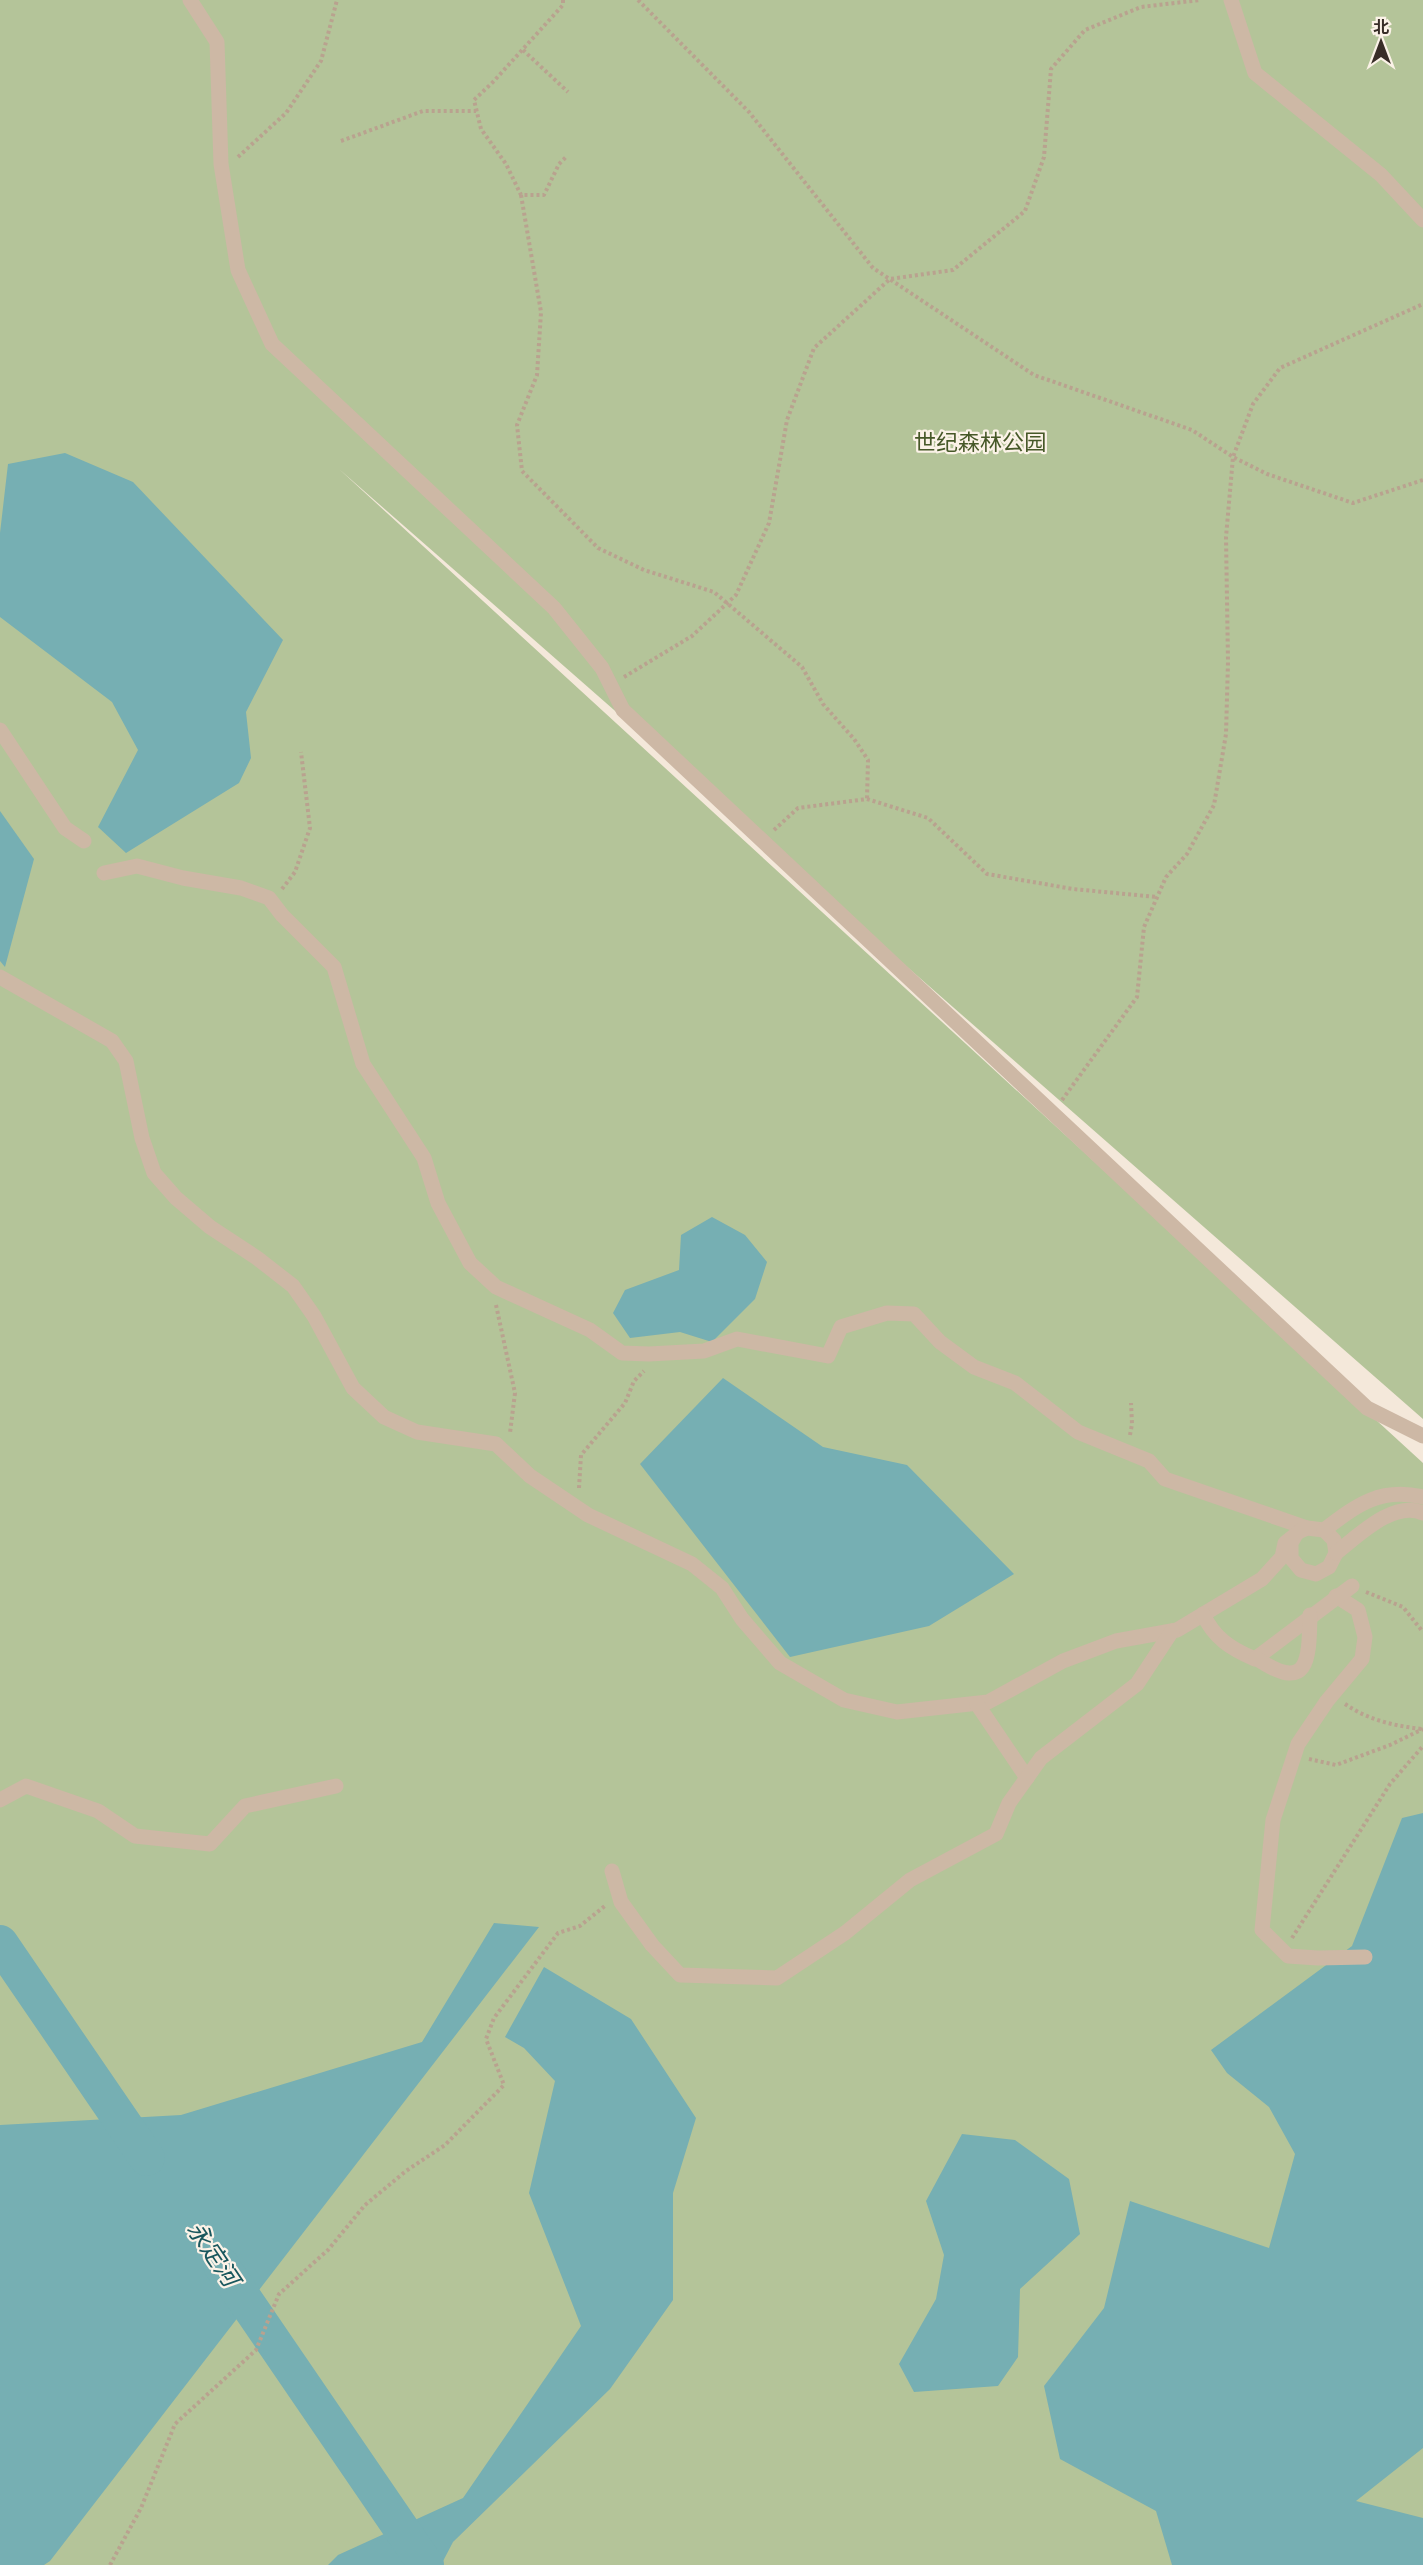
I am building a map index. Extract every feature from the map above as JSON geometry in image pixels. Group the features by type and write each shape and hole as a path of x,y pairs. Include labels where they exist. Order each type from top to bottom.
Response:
{"lane":[{"path":"190,0 217,42 222,171 238,270 272,344 554,608 602,668 623,710 1367,1408 1423,1436"},
{"path":"1231,0 1255,73 1381,176 1423,220"},
{"path":"0,730 65,828 84,841"},
{"path":"104,873 137,866 183,878 242,888 269,898 282,915 334,967 363,1064 424,1158 438,1203 470,1263 496,1287 591,1330 622,1353 704,1351 737,1339 828,1356 841,1327 887,1313 914,1314 940,1342 974,1367 1015,1383 1078,1432 1149,1461 1165,1479 1301,1532 1324,1530 1354,1508 1374,1497 1403,1492 1423,1497"},
{"path":"0,977 112,1041 126,1062 142,1138 154,1173 176,1198 210,1227 257,1258 293,1286 314,1316 353,1388 384,1417 417,1432 496,1444 530,1476 580,1509 692,1564 722,1588 742,1619 780,1663 844,1700 897,1712 988,1702 1063,1661 1116,1641 1172,1631 1262,1579 1282,1557 1285,1543 1301,1532"},
{"path":"1336,1553 1373,1524 1397,1512 1418,1510 1423,1513"},
{"path":"1301,1532 1291,1543 1291,1558 1301,1570 1316,1574 1334,1561 1336,1553 1334,1540 1324,1530"},
{"path":"1256,1658 1352,1586"},
{"path":"1336,1596 1358,1610 1365,1637 1362,1659 1298,1744 1273,1820 1262,1930 1288,1956 1365,1957"},
{"path":"1203,1614 1209,1628 1234,1650 1288,1674 1298,1672 1308,1660 1310,1616"},
{"path":"612,1871 621,1902 652,1945 680,1975 777,1978 845,1933 910,1880 996,1834 1009,1803 1041,1758 1137,1684 1172,1631"},
{"path":"977,1704 1027,1778"},
{"path":"0,1800 26,1786 99,1811 135,1836 210,1844 244,1806 336,1786"}],"path":[{"path":"222,171 286,113 321,62 337,0"},
{"path":"562,0 562,5 523,50 474,100 481,129 506,164 520,195 541,312 537,375 517,425 522,471 598,548 644,570 714,592 802,667 823,704 854,739 868,760 867,799"},
{"path":"638,0 749,112 873,268 1034,375 1192,430 1233,457 1268,474 1353,504 1423,480"},
{"path":"611,685 692,636 736,595 769,523 787,420 814,348 890,279 953,270 1025,211 1044,157 1051,69 1085,30 1141,7 1200,0"},
{"path":"523,50 568,92"},
{"path":"341,141 423,111 476,111"},
{"path":"520,195 544,195 559,164 566,157"},
{"path":"1052,1112 1137,997 1144,927 1166,877 1187,854 1214,805 1226,734 1228,662 1226,537 1233,457 1253,404 1280,368 1423,304"},
{"path":"272,902 295,872 310,828 301,752"},
{"path":"762,840 798,808 867,799 928,818 987,874 1073,889 1157,897"},
{"path":"490,1281 515,1394 507,1454"},
{"path":"580,1509 581,1455 625,1403 634,1380 647,1367 652,1354"},
{"path":"1125,1451 1132,1424 1131,1403"},
{"path":"1352,1586 1403,1607 1423,1632"},
{"path":"1333,1695 1360,1714 1400,1727 1423,1729"},
{"path":"1297,1752 1302,1758 1336,1765 1390,1745 1423,1729"},
{"path":"1284,1952 1390,1784 1423,1746"},
{"path":"110,2565 141,2508 175,2424 256,2350 279,2294 328,2250 365,2205 406,2171 445,2145 504,2085 486,2038 494,2018 558,1933 580,1926 619,1894"}],"green space":[{"name":"世纪森林公园","path":"0,0 1423,0 1423,1419 339,469 1423,1463 1423,2565 0,2565"}],"water":[{"path":"65,453 133,482 283,640 246,712 251,758 239,783 126,853 98,827 138,750 112,702 0,617 0,533 8,464"},
{"path":"0,811 34,859 5,967 0,961"},
{"path":"712,1217 745,1235 767,1262 755,1299 712,1342 680,1332 630,1338 613,1313 625,1290 679,1270 681,1235"},
{"path":"723,1378 823,1447 907,1465 1014,1574 929,1626 790,1657 640,1464"},
{"path":"1423,1813 1423,2448 1356,2501 1423,2518 1423,2565 1172,2565 1156,2511 1060,2459 1044,2386 1104,2308 1130,2201 1269,2248 1295,2154 1269,2107 1227,2073 1211,2050 1352,1946 1402,1818"},
{"path":"494,1923 539,1927 50,2561 44,2565 0,2565 0,2125 181,2115 422,2042"},
{"path":"544,1967 631,2019 696,2118 673,2193 673,2300 610,2389 453,2542 441,2565 328,2565 338,2555 463,2498 581,2326 529,2193 555,2081 524,2048 505,2037"},
{"path":"962,2134 1015,2140 1069,2179 1080,2234 1020,2289 1018,2357 998,2386 914,2392 899,2364 936,2299 944,2255 926,2201"}],"waterway":[{"name":"永定河","path":"0,1943 147,2158"},
{"name":"永定河","path":"221,2265 426,2565"}]}
